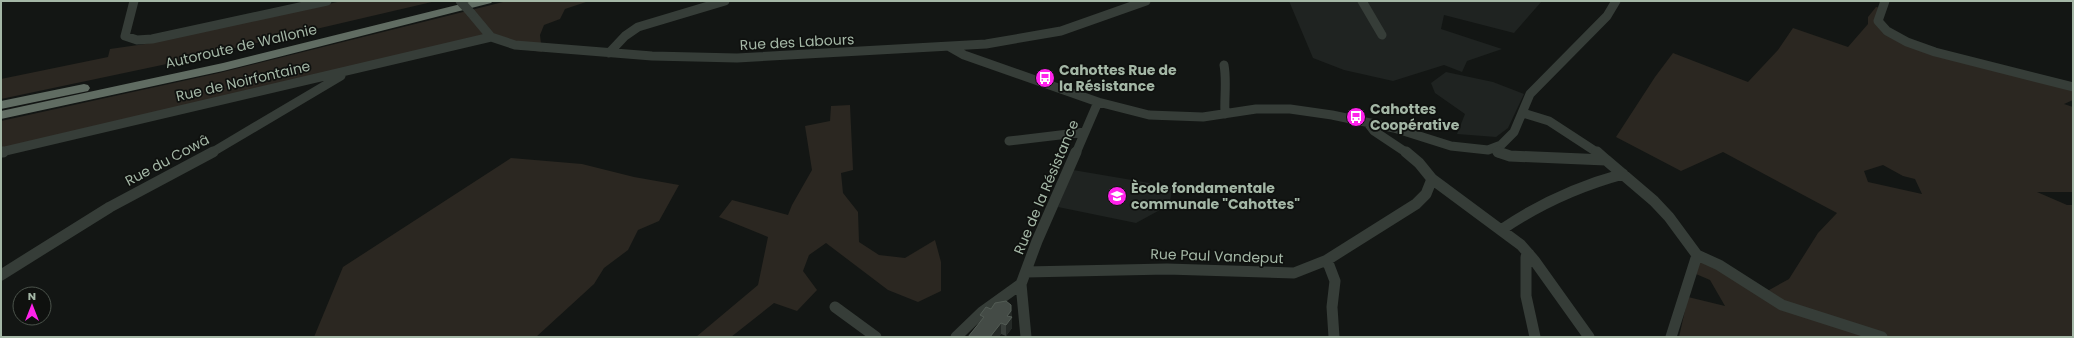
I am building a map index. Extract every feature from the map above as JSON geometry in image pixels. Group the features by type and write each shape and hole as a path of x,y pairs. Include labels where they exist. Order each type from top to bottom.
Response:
{"highway":[{"name":"Autoroute de Wallonie","path":"1,105 216,58 452,1"},
{"name":"Autoroute de Wallonie","path":"1,115 223,67 487,1"}],"street":[{"path":"134,1 125,36 137,40 170,36 327,1"},
{"name":"Rue des Labours","path":"460,1 491,36 515,45 609,53 737,58 950,47 1008,41 1061,31 1142,2"},
{"path":"609,53 625,36 638,27 725,1"},
{"path":"1362,1 1382,35"},
{"path":"950,47 964,56 988,62 1098,102 1138,112 1172,117 1203,117 1256,109 1290,110 1368,122 1394,128 1450,146 1472,150 1488,150 1501,145 1514,132 1530,94 1607,16 1616,1"},
{"path":"1885,1 1878,18 1878,22 1883,28 1901,39 1947,55 2073,86"},
{"name":"Rue de Noirfontaine","path":"1,152 347,72 491,36"},
{"path":"1223,65 1226,77 1224,94 1225,114"},
{"name":"Rue du Cowâ","path":"1,275 110,207 240,137 347,72"},
{"name":"Rue de la Résistance","path":"1020,284 1037,241 1098,102"},
{"path":"1523,113 1549,121 1599,153 1669,217 1697,254 1719,265 1782,305 1882,337"},
{"path":"1368,122 1374,131 1403,149 1419,163 1432,179 1521,245 1589,337"},
{"path":"1009,141 1085,132"},
{"path":"1494,148 1500,154 1510,156 1606,160"},
{"path":"1501,230 1528,212 1560,196 1623,174"},
{"name":"Rue Paul Vandeput","path":"1026,272 1161,269 1294,273 1327,260 1416,204 1426,194 1432,179"},
{"path":"1529,254 1526,257 1526,296 1535,337"},
{"path":"1671,337 1697,254"},
{"path":"1327,260 1335,281 1332,308 1334,337"},
{"path":"956,337 982,312 1020,284 1026,337"},
{"path":"835,307 876,337"}],"shaded area":[{"path":"342,1 436,1 162,65 1,99 1,79 108,57 110,49 145,44"},
{"path":"507,1 589,1 565,9 560,19 544,25 540,35 542,52 514,48 482,37 1,149 1,121 219,73"},
{"path":"1289,1 1542,1 1514,33 1444,15 1441,29 1502,49 1467,61 1462,72 1444,65 1393,81 1344,70 1313,58"},
{"path":"1876,7 1883,8 1878,18 1901,39 2073,87 2073,100 2064,104 2073,107 2073,192 2037,192 2067,205 2073,205 2073,337 1679,337 1688,297 1725,306 1710,280 1696,274 1698,259 1762,294 1789,279 1818,233 1837,213 1723,152 1681,171 1616,137 1655,77 1673,53 1748,82 1778,50 1793,28 1848,47 1868,24 1868,17","holes":["1883,165 1903,176 1915,179 1922,194 1868,182 1864,171"]},
{"path":"1446,72 1493,82 1524,94 1508,128 1496,137 1457,134 1465,114 1435,93 1431,83"},
{"path":"850,105 853,170 841,173 843,193 858,212 859,242 879,255 905,258 935,240 941,262 941,291 918,302 888,290 826,243 809,255 803,271 817,290 797,311 774,303 731,337 696,337 758,285 768,237 719,217 732,200 788,215 812,170 805,126 830,121 831,106"},
{"path":"511,158 582,164 634,177 679,185 659,221 638,230 628,250 604,268 594,284 536,337 314,337 343,267"},
{"name":"Ècole fondamentale communale \"Cahottes\"","path":"1073,170 1173,187 1169,205 1136,223 1058,207"}],"building":[{"path":"1006,301 1011,305 1011,311 1007,316 1012,317 1006,325 1001,323 990,337 968,337 984,317 980,315 986,307 991,309 995,303"}],"place":[{"name":"Cahottes Rue de la Résistance","path":"1045,78"},
{"name":"Cahottes Coopérative","path":"1356,117"},
{"name":"Ècole fondamentale communale \"Cahottes\"","path":"1117,196"}]}
